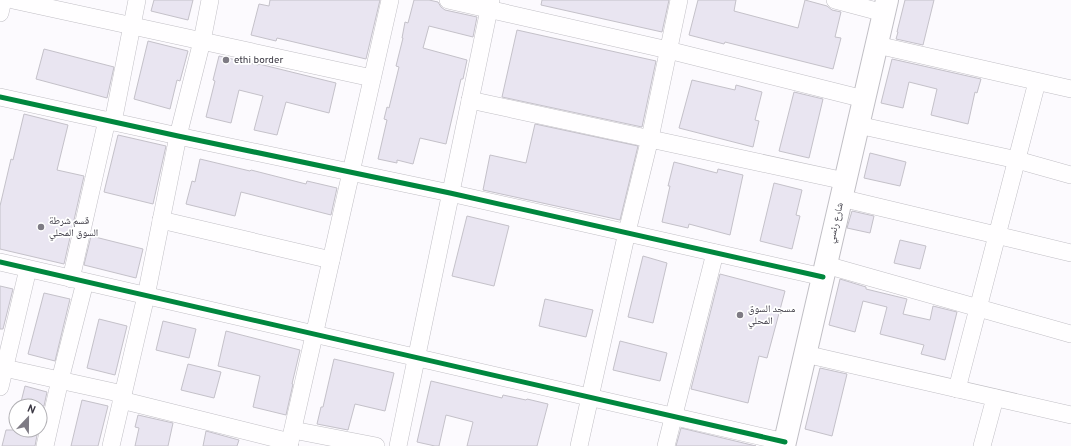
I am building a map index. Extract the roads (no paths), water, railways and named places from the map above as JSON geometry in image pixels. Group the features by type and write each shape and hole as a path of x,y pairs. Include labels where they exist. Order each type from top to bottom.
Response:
{"street":[{"path":"0,13 3,0"},
{"path":"13,0 372,78"},
{"path":"45,446 60,380 78,280 110,121 137,0"},
{"path":"111,446 146,296 178,136 202,41 210,0"},
{"path":"291,439 390,0"},
{"path":"448,0 490,4 864,99"},
{"path":"579,446 627,232 650,138 679,0"},
{"path":"835,0 886,6"},
{"path":"398,446 490,4"},
{"name":"شارع رئسي","path":"785,444 886,6"},
{"path":"877,45 1071,89"},
{"path":"957,389 1037,82"},
{"path":"0,97 450,193 715,253 824,271 978,308 1071,334"},
{"path":"470,100 650,138 843,189 997,235 1071,252"},
{"path":"858,125 1017,160 1071,175"},
{"path":"161,220 331,260"},
{"path":"666,446 715,253"},
{"path":"0,262 674,417 785,444"},
{"path":"0,388 2,367 28,269"},
{"path":"805,354 1071,415"},
{"path":"2,367 60,380 291,439 376,446"},
{"path":"982,446 995,398"}],"place":[{"name":"ethi border","path":"226,60"},
{"name":"قسم شرطة السوق المحلي","path":"41,227"},
{"name":"مسجد السوق المحلي","path":"740,315"}]}
